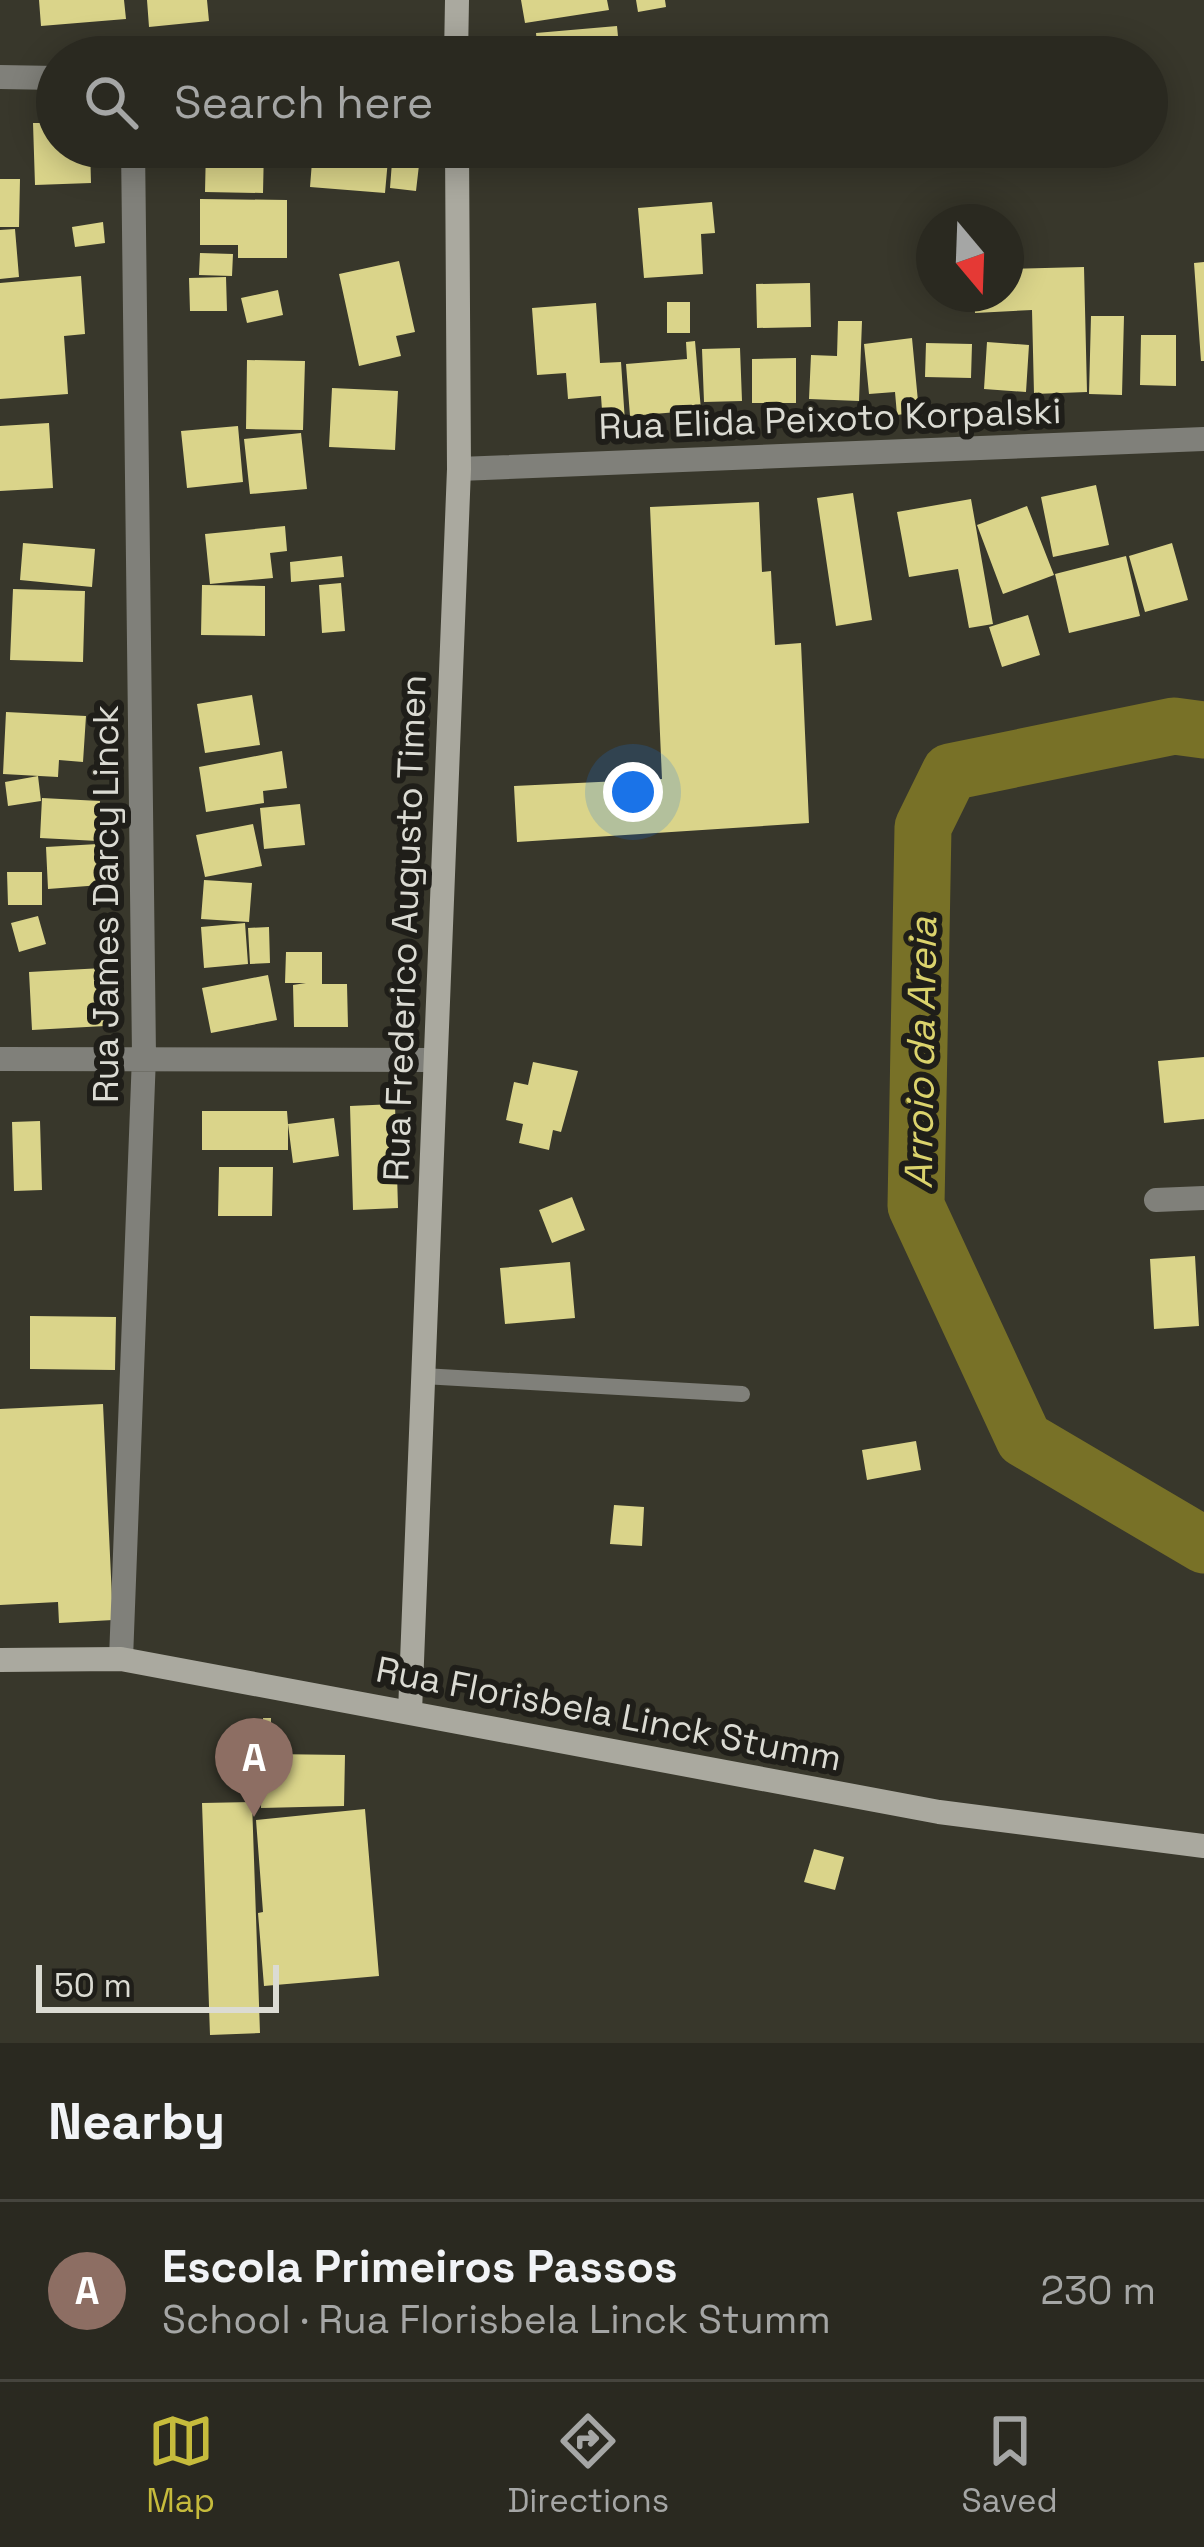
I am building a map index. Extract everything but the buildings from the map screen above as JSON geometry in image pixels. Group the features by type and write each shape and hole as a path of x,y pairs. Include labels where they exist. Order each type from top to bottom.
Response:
{"street":[{"path":"456,36 457,0"},
{"path":"0,77 36,78"},
{"name":"Rua James Darcy Linck","path":"121,1660 144,1056 133,168"},
{"name":"Rua Frederico Augusto Timen","path":"410,1712 460,469 457,168"},
{"name":"Rua Elida Peixoto Korpalski","path":"460,469 1204,440"},
{"path":"0,1059 434,1060"},
{"path":"1156,1200 1204,1198"},
{"name":"Rua Florisbela Linck Stumm","path":"0,1660 121,1660 939,1812 1204,1846"}],"lane":[{"path":"422,1376 742,1394"}],"waterway":[{"name":"Arroio da Areia","path":"1204,730 1174,726 950,772 923,827 916,1206 1024,1439 1204,1545"}],"place":[{"name":"Escola Primeiros Passos","path":"254,1817"}]}
